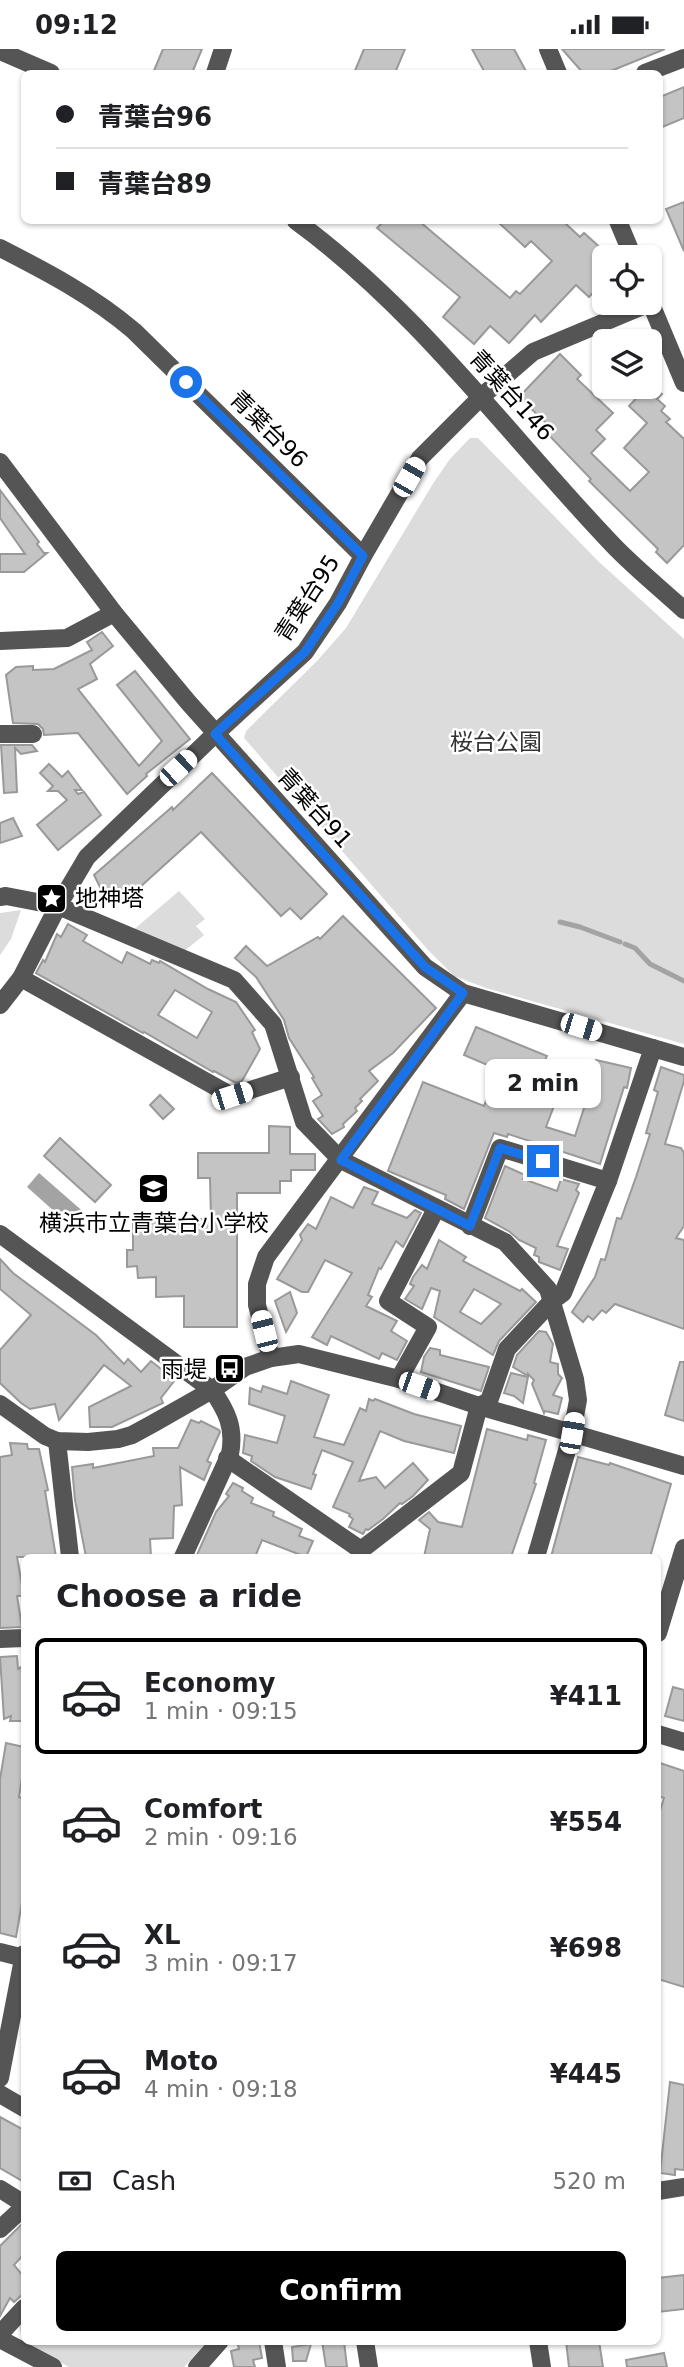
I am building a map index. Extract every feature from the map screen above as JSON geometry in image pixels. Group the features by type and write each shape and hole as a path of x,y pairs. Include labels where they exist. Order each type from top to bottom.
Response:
{"street":[{"path":"216,70 223,49"},
{"path":"548,49 557,70"},
{"path":"0,51 44,70"},
{"path":"653,70 684,58"},
{"name":"青葉台146","path":"300,224 335,249 413,321 614,547 684,610"},
{"path":"619,224 628,245"},
{"name":"青葉台96","path":"0,248 70,285 108,309 134,331 363,556"},
{"name":"青葉台95","path":"0,1005 21,978 58,906 88,857 215,734 305,652 338,603 420,458 481,397 533,352 618,315"},
{"path":"656,315 684,383"},
{"name":"青葉台91","path":"2,469 114,613 215,734 417,959 463,993 684,1058"},
{"path":"0,641 67,638 114,613"},
{"path":"0,734 33,734"},
{"path":"0,897 58,906 234,980 273,1024 304,1122 341,1160 505,1242 548,1289 575,1380 578,1400 572,1433 537,1554"},
{"path":"21,978 232,1096 291,1077"},
{"path":"271,1358 257,1305 257,1284 267,1257 463,993"},
{"path":"227,1458 360,1554 461,1472 479,1406 489,1401 507,1349 552,1301 563,1293 608,1181 653,1048"},
{"path":"470,1226 500,1148 608,1181"},
{"path":"399,1379 428,1327 388,1301 436,1209"},
{"path":"0,1234 212,1390 223,1404 233,1440 230,1454 184,1554"},
{"path":"0,1404 45,1436 57,1441 88,1442 132,1434 212,1390 245,1367 271,1358 299,1354 399,1379 479,1406 684,1467"},
{"path":"57,1441 70,1554"},
{"path":"661,1623 684,1548"},
{"path":"0,1639 21,1637"},
{"path":"661,1735 684,1742"},
{"path":"0,1952 21,1956"},
{"path":"0,2078 21,1971"},
{"path":"0,2094 21,2106"},
{"path":"661,2191 684,2187"},
{"path":"0,2189 21,2203"},
{"path":"0,2229 21,2208"},
{"path":"21,2312 0,2336 52,2367"},
{"path":"197,2367 216,2345"},
{"path":"274,2345 277,2367"},
{"path":"366,2345 369,2367"},
{"path":"539,2345 542,2367"}],"green space":[{"name":"桜台公園","path":"470,438 478,438 598,561 684,639 684,1044 486,988 454,976 428,950 244,738 246,731 317,661 346,628 434,482 450,459"},
{"path":"179,891 205,919 196,926 204,935 182,953 131,932"},
{"path":"21,910 11,939 0,955 0,913"},
{"path":"29,2345 204,2345 184,2367 69,2367"}],"shaded area":[{"path":"39,1173 87,1215 74,1229 27,1187"}],"building":[{"path":"163,49 202,49 193,70 154,70"},
{"path":"364,49 405,49 396,70 355,70"},
{"path":"472,49 514,49 525,70 483,70"},
{"path":"562,49 665,49 613,70 580,70"},
{"path":"684,87 684,118 663,127 663,96"},
{"path":"684,202 684,251 666,209"},
{"path":"381,224 423,224 510,298 516,291 520,294 552,261 531,241 525,247 500,224 566,224 580,237 584,233 597,245 592,245 592,294 589,297 576,285 541,322 535,315 509,343 490,326 474,344 443,317 460,297 377,228"},
{"path":"560,354 581,375 577,379 592,393 592,399 598,399 613,413 596,430 605,439 591,453 630,491 649,472 624,448 647,423 629,406 636,399 657,399 665,406 661,411 670,419 666,422 684,439 684,545 667,563 656,552 658,549 589,481 591,479 543,429 547,424 519,397"},
{"path":"0,490 39,542 37,544 47,553 24,572 0,572 0,554 25,554 0,518"},
{"path":"102,632 113,646 90,664 97,679 78,689 139,766 162,741 117,685 135,671 190,739 146,774 147,776 127,794 78,733 44,735 38,724 13,723 6,675 16,667 33,666 33,670 54,669 92,650 87,642"},
{"path":"1,745 32,745 37,751 21,754 15,748 17,792 4,793"},
{"path":"49,764 62,777 68,771 82,790 75,790 78,794 84,792 101,815 58,850 37,825 67,800 58,791 48,791 53,786 40,773"},
{"path":"212,773 327,894 301,919 290,908 281,916 201,832 129,897 124,894 108,903 94,875 172,807 173,810"},
{"path":"13,818 22,836 0,843 0,823"},
{"path":"343,916 436,1008 393,1053 369,1071 378,1081 360,1099 362,1101 355,1108 357,1111 343,1124 344,1127 332,1134 318,1119 323,1116 313,1101 322,1095 289,1038 284,1020 256,977 235,958 246,946 267,966 318,937 320,939"},
{"path":"68,924 87,935 83,941 122,963 127,952 150,964 152,960 159,963 160,961 236,1002 255,1030 252,1032 260,1049 242,1081 236,1083 213,1072 36,973 43,960 45,962 57,934 61,937","holes":["175,990 212,1012 197,1038 158,1015"]},
{"path":"476,1027 547,1056 545,1060 568,1069 546,1127 575,1136 593,1080 596,1060 631,1068 627,1088 624,1087 600,1164 508,1134 507,1137 494,1133 464,1209 445,1199 446,1195 388,1171 423,1082 484,1106 497,1069 464,1055"},
{"path":"661,1067 684,1075 665,1144 681,1148 684,1153 684,1226 676,1238 684,1240 684,1329 615,1304 606,1313 602,1310 593,1320 588,1316 583,1322 572,1312 595,1277 601,1259 605,1260 617,1218 621,1219 650,1134 646,1133 658,1092 654,1090"},
{"path":"160,1095 174,1109 163,1119 150,1105"},
{"path":"269,1126 290,1127 290,1154 315,1154 315,1170 291,1170 291,1181 280,1181 280,1193 237,1193 237,1327 184,1327 184,1296 156,1297 156,1277 138,1278 137,1266 127,1267 127,1250 133,1250 133,1220 211,1219 210,1178 198,1178 198,1153 269,1153"},
{"path":"60,1138 111,1185 95,1202 44,1156"},
{"path":"505,1166 525,1175 523,1179 557,1191 561,1179 579,1184 576,1190 579,1193 557,1246 568,1249 560,1270 539,1262 539,1257 534,1255 536,1248 485,1218"},
{"path":"364,1187 378,1192 372,1204 407,1218 415,1210 421,1213 403,1247 396,1241 381,1269 379,1268 368,1295 372,1297 366,1306 397,1321 391,1331 407,1341 397,1360 382,1353 379,1359 331,1336 327,1345 312,1337 352,1273 325,1260 308,1292 302,1292 277,1279 302,1240 300,1235 308,1224 316,1229 331,1197 353,1208"},
{"path":"439,1240 466,1257 463,1261 520,1291 522,1289 536,1302 499,1341 493,1355 434,1317 440,1291 431,1288 422,1309 405,1299 414,1286 410,1284 413,1277 422,1265 427,1269","holes":["474,1289 501,1304 481,1324 460,1312"]},
{"path":"0,1259 13,1273 96,1335 124,1364 128,1359 141,1372 151,1361 175,1380 161,1398 163,1403 112,1427 90,1427 89,1407 131,1386 104,1365 59,1420 55,1404 30,1409 21,1403 0,1383 0,1350 31,1315 0,1289"},
{"path":"290,1292 297,1313 286,1332 275,1301"},
{"path":"539,1331 546,1332 553,1344 550,1362 558,1364 558,1374 562,1378 553,1395 562,1398 558,1414 544,1413 532,1384 534,1380 513,1367 517,1355"},
{"path":"430,1348 440,1350 440,1355 489,1367 481,1391 421,1372 424,1357"},
{"path":"680,1362 684,1362 684,1421 665,1415"},
{"path":"511,1373 528,1377 523,1403 504,1393"},
{"path":"291,1381 329,1395 314,1437 344,1445 360,1408 366,1411 369,1399 375,1399 414,1414 461,1426 454,1453 404,1441 380,1431 359,1481 376,1477 385,1488 413,1463 428,1480 413,1496 400,1503 363,1534 349,1527 353,1519 350,1514 333,1507 353,1462 322,1450 313,1474 316,1475 311,1489 275,1477 251,1461 252,1456 243,1453 245,1435 277,1443 285,1416 249,1404 250,1388 261,1392 263,1386 287,1394"},
{"path":"191,1420 199,1423 201,1421 220,1432 207,1461 211,1463 204,1480 180,1467 182,1505 174,1506 173,1538 150,1539 151,1554 85,1554 72,1467 93,1464 93,1468 154,1456 153,1448 178,1448"},
{"path":"487,1429 527,1440 528,1435 546,1440 534,1483 536,1484 512,1554 425,1554 430,1529 419,1520 429,1512 438,1522 462,1527"},
{"path":"10,1443 27,1444 28,1449 39,1449 48,1490 45,1491 56,1554 21,1554 21,1557 17,1557 21,1579 21,1596 17,1596 21,1627 0,1628 0,1457 12,1455"},
{"path":"578,1457 609,1465 610,1463 671,1484 651,1554 552,1554"},
{"path":"233,1483 253,1498 251,1503 274,1512 273,1516 302,1529 299,1536 313,1541 307,1554 298,1554 262,1540 256,1554 197,1554 216,1512 229,1496 226,1494"},
{"path":"17,1656 18,1669 21,1667 21,1721 10,1721 11,1716 4,1719 0,1657"},
{"path":"673,1687 684,1690 684,1721 665,1716"},
{"path":"6,1743 21,1746 21,1908 16,1937 0,1933 0,1779"},
{"path":"661,1763 684,1771 684,1987 661,1980 661,1808 664,1798 661,1797"},
{"path":"670,2082 684,2085 684,2170 675,2169 675,2175 661,2173"},
{"path":"0,2117 21,2128 21,2180 0,2168"},
{"path":"21,2225 21,2257 14,2265 21,2273 21,2296 14,2302 10,2298 0,2316 0,2246"},
{"path":"684,2275 684,2309 661,2312 661,2278"},
{"path":"238,2345 260,2345 262,2358 253,2360 255,2367 234,2367 231,2351 239,2349"},
{"path":"311,2345 306,2361 293,2361 292,2347"},
{"path":"323,2345 344,2345 347,2367 326,2367"},
{"path":"566,2345 600,2345 603,2367 569,2367"},
{"path":"664,2353 667,2367 627,2367 626,2360"}],"waterway":[{"path":"560,922 620,942"},
{"path":"625,944 635,948 650,964 684,981"}],"place":[{"name":"地神塔","path":"52,898"},
{"name":"横浜市立青葉台小学校","path":"154,1189"},
{"name":"雨堤","path":"230,1369"}],"route":[{"path":"186,382 363,556 338,603 305,652 215,734 425,967 463,993 341,1160 470,1226 500,1148 543,1161"}]}
